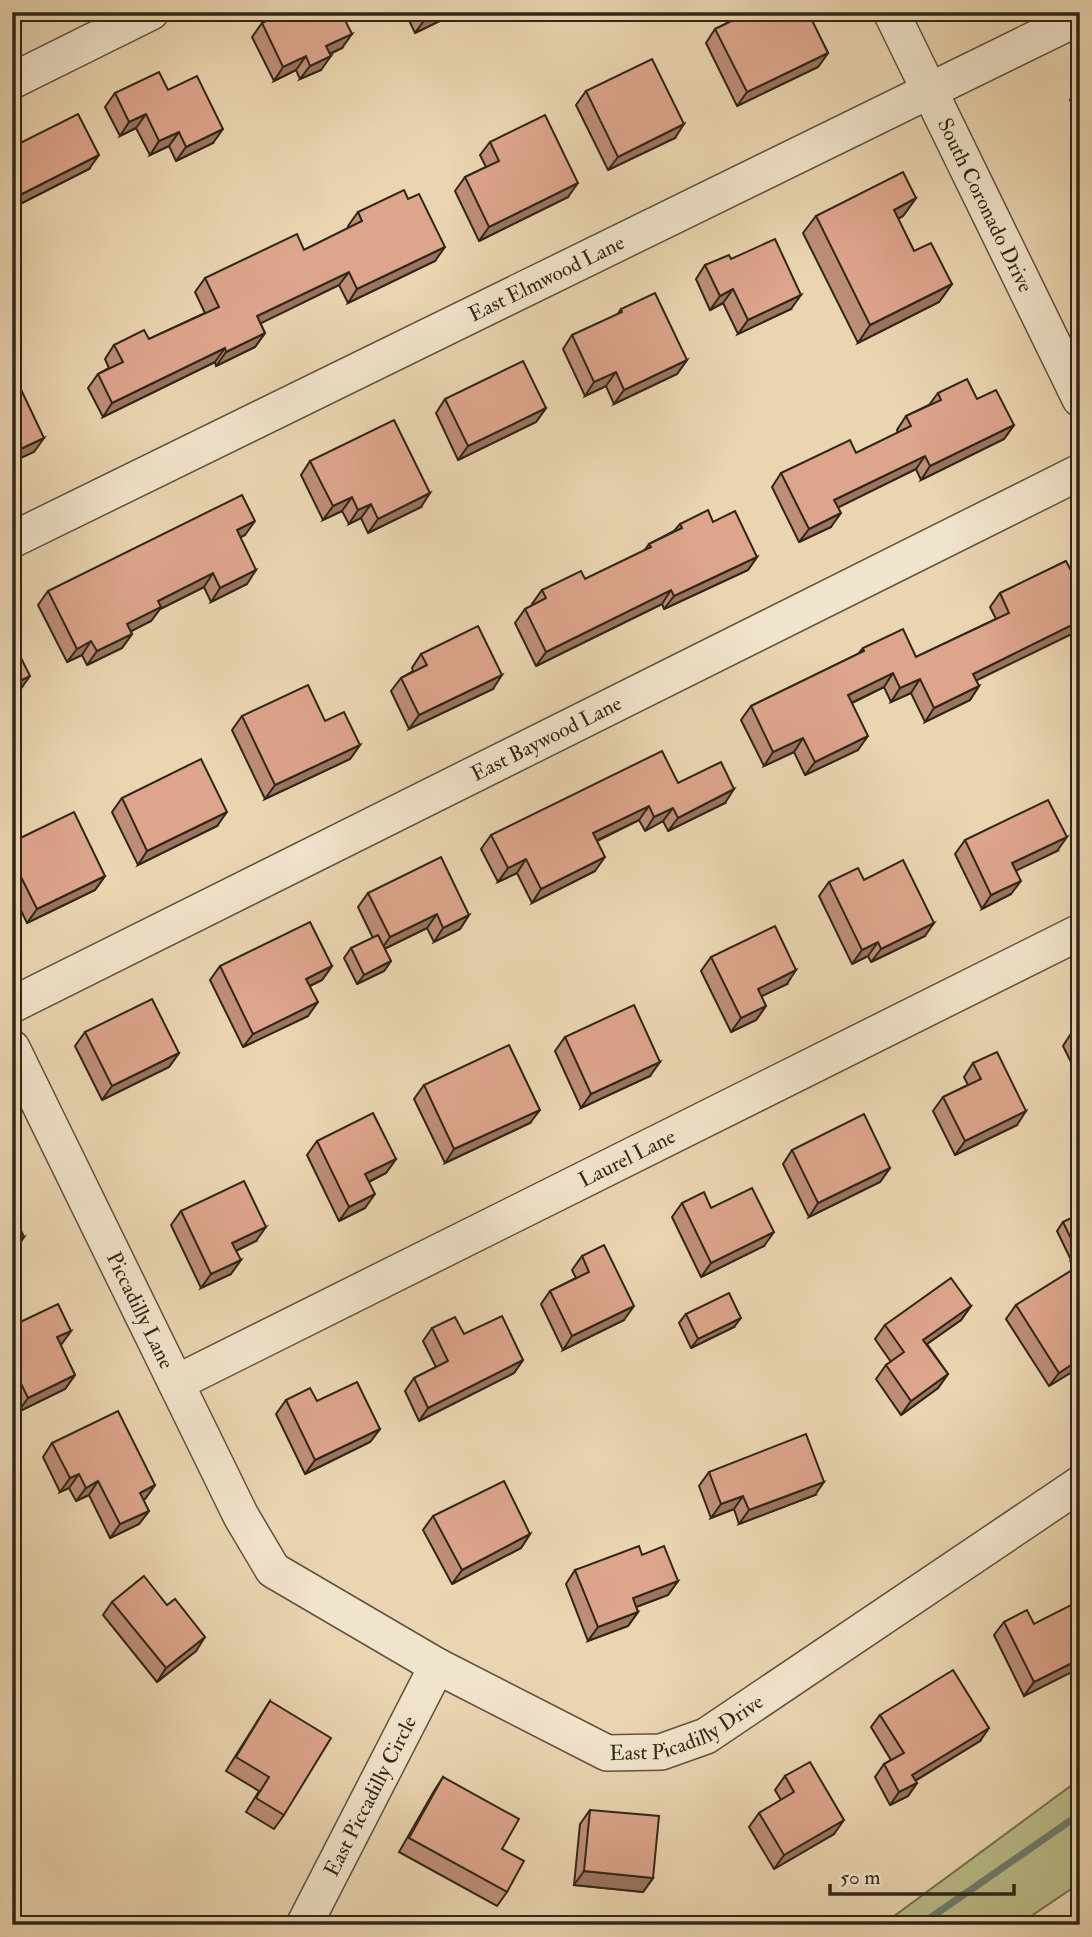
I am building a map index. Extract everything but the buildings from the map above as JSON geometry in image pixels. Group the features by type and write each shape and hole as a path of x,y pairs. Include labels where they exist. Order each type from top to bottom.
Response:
{"street":[{"path":"12,80 151,12"},
{"name":"South Coronado Drive","path":"891,12 1080,399"},
{"name":"East Elmwood Lane","path":"12,540 1080,17"},
{"name":"East Baywood Lane","path":"12,1005 1080,472"},
{"name":"Laurel Lane","path":"176,1383 1080,932"},
{"name":"Piccadilly Lane","path":"12,1048 241,1516 273,1570"},
{"name":"East Picadilly Drive","path":"273,1570 437,1666 607,1753 661,1752 706,1736 1080,1484"},
{"name":"East Piccadilly Circle","path":"304,1925 437,1666"}],"green space":[{"path":"1080,1779 1080,1883 1018,1925 882,1925"}],"waterway":[{"path":"920,1925 1080,1814"}]}
